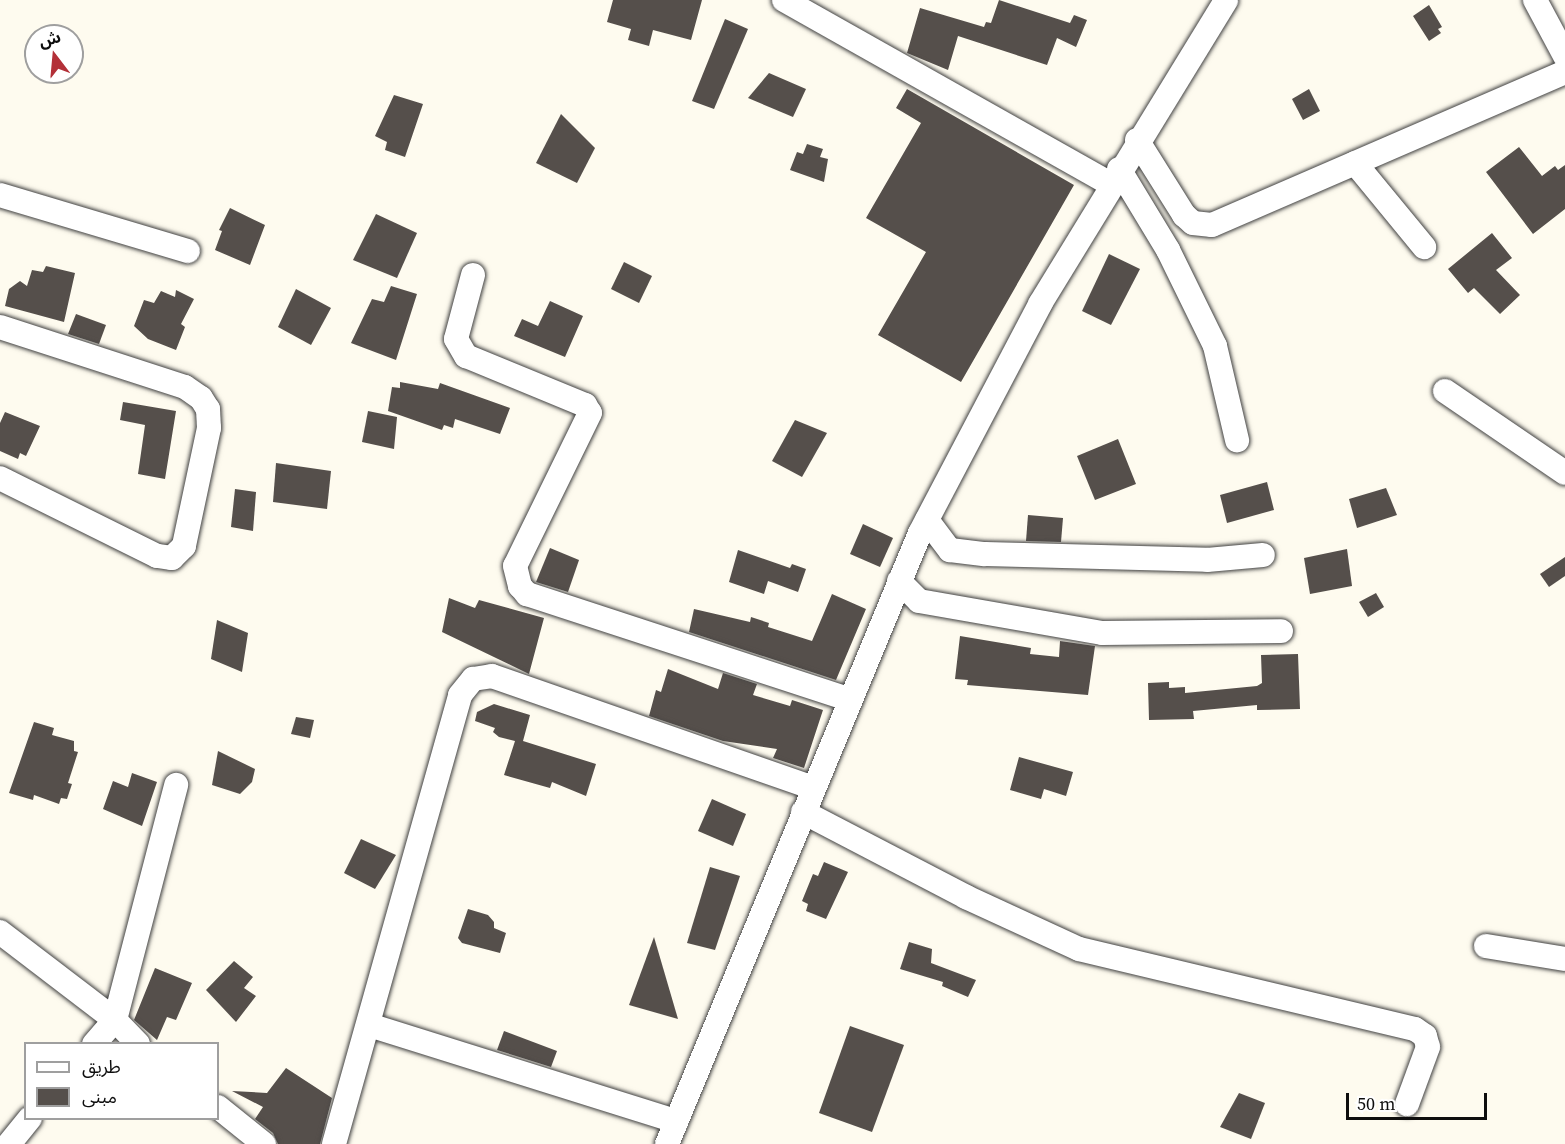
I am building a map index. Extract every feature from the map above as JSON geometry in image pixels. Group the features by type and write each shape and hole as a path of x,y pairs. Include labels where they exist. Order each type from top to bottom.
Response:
{"street":[{"path":"784,0 1114,177 1168,250 1215,346 1237,440"},
{"path":"667,1144 849,699 927,520 1040,304 1114,177 1226,0"},
{"path":"1535,0 1565,56"},
{"path":"1137,140 1184,215 1193,223 1212,225 1565,72"},
{"path":"1354,163 1424,247"},
{"path":"0,195 188,251"},
{"path":"473,275 456,339 466,356 585,405 590,413 515,566 520,586 527,594 849,699"},
{"path":"0,327 185,387 208,409 209,428 184,546 172,558 157,556 0,478"},
{"path":"1445,391 1565,473"},
{"path":"927,520 950,550 985,554 1207,560 1263,555"},
{"path":"899,581 920,601 1102,633 1281,631"},
{"path":"334,1144 460,695 472,679 492,676 813,788"},
{"path":"96,1042 115,1020 176,785"},
{"path":"803,812 966,897 1079,949 1415,1029 1425,1036 1428,1047 1407,1104"},
{"path":"0,932 115,1020 136,1042"},
{"path":"1486,946 1565,959"},
{"path":"369,1025 676,1121"},
{"path":"219,1108 264,1144"},
{"path":"9,1144 29,1120"}],"building":[{"path":"613,0 702,0 691,40 653,30 649,46 628,40 631,29 607,22"},
{"path":"999,0 1070,23 1074,15 1087,20 1076,47 1057,38 1047,65 958,36 948,70 907,53 920,8 984,27 986,22 991,23"},
{"path":"1429,5 1442,27 1438,29 1441,33 1429,41 1413,16"},
{"path":"725,19 748,29 714,109 692,101"},
{"path":"769,73 806,89 793,117 748,98"},
{"path":"907,89 1074,185 961,382 878,335 926,252 866,218 921,123 896,108"},
{"path":"1309,89 1320,111 1303,120 1292,99"},
{"path":"394,95 423,104 405,157 385,150 387,142 375,136"},
{"path":"561,114 595,148 577,183 536,163"},
{"path":"807,144 823,149 820,157 828,159 824,182 790,170 797,152 803,154"},
{"path":"1519,147 1542,176 1555,166 1558,170 1565,165 1565,209 1533,234 1486,172"},
{"path":"230,208 265,225 250,265 215,250 222,231 219,230"},
{"path":"376,214 417,233 397,278 353,260"},
{"path":"1492,233 1512,258 1496,270 1520,295 1500,314 1474,288 1468,293 1448,269"},
{"path":"1109,254 1140,269 1111,325 1082,311"},
{"path":"624,262 652,276 639,303 611,289"},
{"path":"46,266 75,273 64,322 5,306 9,289 20,281 27,286 32,270 43,272"},
{"path":"391,286 417,294 396,360 351,343 372,299 384,302"},
{"path":"296,289 331,308 311,345 278,327"},
{"path":"176,290 194,299 181,324 185,327 176,350 148,339 134,326 144,300 154,303 161,291 175,297"},
{"path":"550,301 583,316 565,357 514,336 522,319 538,326"},
{"path":"76,314 106,325 99,344 68,334"},
{"path":"400,382 438,389 440,383 510,408 500,434 455,419 453,428 444,425 442,430 388,411 392,387 400,388"},
{"path":"123,402 176,411 165,479 138,474 145,425 120,420"},
{"path":"368,411 397,417 394,449 362,442"},
{"path":"5,412 40,426 26,456 20,453 18,459 0,451 0,423"},
{"path":"795,420 827,433 802,477 772,461"},
{"path":"1118,439 1136,484 1095,500 1077,456"},
{"path":"276,463 331,471 327,509 273,502"},
{"path":"1267,482 1274,510 1227,523 1220,495"},
{"path":"1386,488 1397,515 1357,528 1349,499"},
{"path":"235,489 256,492 253,531 231,527"},
{"path":"1028,515 1063,518 1061,542 1026,541"},
{"path":"863,524 893,538 880,567 850,554"},
{"path":"550,548 579,560 568,592 536,582"},
{"path":"1347,549 1352,586 1310,594 1304,558"},
{"path":"738,550 790,568 792,564 806,569 798,592 768,581 764,594 729,582"},
{"path":"1565,557 1565,576 1549,587 1540,574"},
{"path":"1376,593 1384,607 1368,617 1359,602"},
{"path":"832,594 866,609 836,680 689,632 694,609 750,622 751,617 769,623 768,627 812,641"},
{"path":"449,598 475,608 479,600 544,618 529,674 442,632"},
{"path":"217,620 248,633 242,672 211,659"},
{"path":"960,636 1031,648 1030,654 1059,657 1060,641 1095,646 1088,695 967,685 968,680 955,679"},
{"path":"1298,654 1300,709 1257,710 1257,705 1193,711 1194,719 1149,720 1148,683 1169,682 1169,688 1185,687 1185,693 1257,686 1262,683 1261,655"},
{"path":"668,669 718,689 723,673 757,684 753,695 790,706 792,700 823,710 804,768 773,758 777,749 723,741 649,716 656,690 661,692"},
{"path":"494,704 530,715 523,741 596,764 586,796 552,782 550,788 504,775 515,741 499,737 493,732 495,728 475,721 477,712"},
{"path":"296,717 314,720 310,738 291,734"},
{"path":"34,722 54,728 52,735 74,741 74,751 78,752 68,783 72,784 67,799 61,798 59,804 34,795 33,800 9,793"},
{"path":"218,751 255,769 252,782 240,794 212,785"},
{"path":"1019,757 1073,772 1066,796 1044,789 1041,799 1010,790"},
{"path":"132,773 157,782 142,826 103,809 113,781 128,787"},
{"path":"712,799 746,814 733,846 698,831"},
{"path":"361,839 396,855 375,889 344,873"},
{"path":"824,862 848,872 826,919 806,911 808,904 802,901 813,874 818,876"},
{"path":"710,867 740,876 715,950 687,943"},
{"path":"468,909 488,915 494,922 494,928 506,933 500,953 462,943 458,938"},
{"path":"654,937 678,1019 629,1005"},
{"path":"909,942 932,949 931,963 976,980 968,997 942,986 943,982 900,969"},
{"path":"234,961 253,977 244,988 256,996 236,1022 206,990"},
{"path":"155,968 192,983 176,1020 167,1017 157,1040 134,1020"},
{"path":"850,1026 904,1045 872,1132 819,1113"},
{"path":"504,1031 557,1051 551,1067 497,1050"},
{"path":"286,1068 332,1098 320,1144 278,1144 273,1133 255,1119 263,1107 232,1091 267,1093"},
{"path":"1239,1093 1265,1103 1251,1139 1220,1127"}]}
